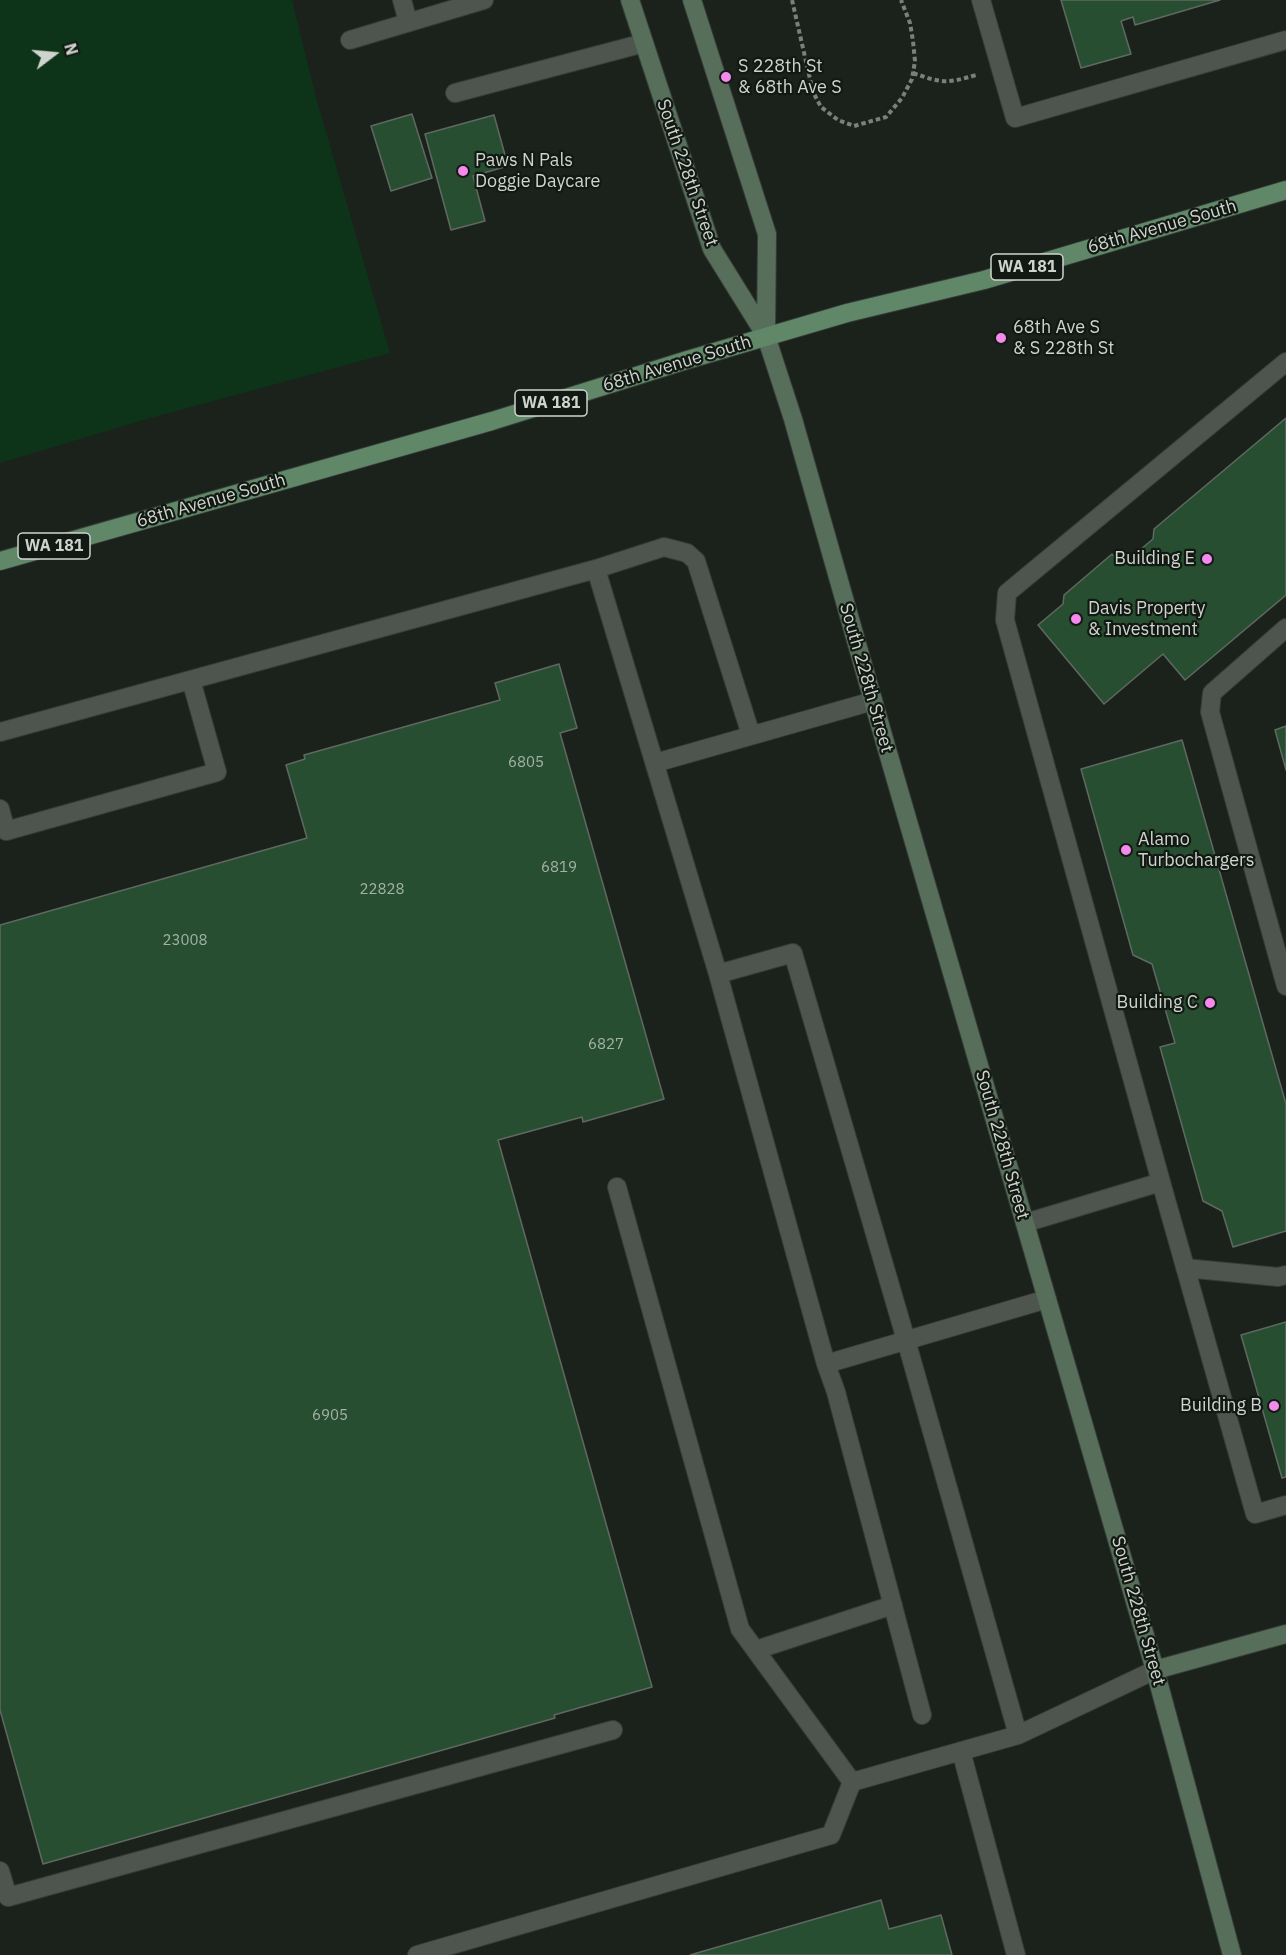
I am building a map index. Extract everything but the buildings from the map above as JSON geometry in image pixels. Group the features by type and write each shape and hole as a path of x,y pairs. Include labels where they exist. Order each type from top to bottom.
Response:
{"main road":[{"name":"South 228th Street","path":"630,0 711,249 766,336 793,418 1155,1670 1232,1955"},
{"name":"South 228th Street","path":"692,0 766,234 766,336"},
{"name":"68th Avenue South","path":"0,561 492,421 766,336 847,313 984,280 1286,190"},
{"path":"1155,1670 1286,1634"}],"lane":[{"path":"402,0 408,22"},
{"path":"350,40 484,0"},
{"path":"981,0 1015,118 1286,40"},
{"path":"454,93 644,43"},
{"path":"1286,362 1007,593 1005,620 1255,1514 1286,1505"},
{"path":"0,732 596,569 664,547 687,553 696,561 751,735"},
{"path":"596,569 718,974 922,1715"},
{"path":"1286,628 1212,693 1210,712 1286,986"},
{"path":"0,809 6,831 217,772 191,680"},
{"path":"655,763 873,701"},
{"path":"718,974 793,953 1018,1735"},
{"path":"1025,1223 1161,1182"},
{"path":"617,1187 741,1629 852,1782"},
{"path":"1185,1268 1278,1277 1286,1275"},
{"path":"826,1364 1047,1299"},
{"path":"756,1650 893,1605"},
{"path":"852,1782 1018,1735 1155,1670"},
{"path":"0,1871 8,1897 613,1730"},
{"path":"961,1751 1016,1955"},
{"path":"417,1955 831,1835 852,1782"}],"path":[{"path":"792,0 813,92 821,107 838,120 854,126 886,117 902,98 913,73 914,41 901,0"},
{"path":"913,73 950,83 1000,68"}],"green space":[{"path":"0,0 292,0 316,97 390,353 143,420 0,463"}],"place":[{"name":"S 228th St & 68th Ave S","path":"726,77"},
{"name":"Paws N Pals Doggie Daycare","path":"463,171"},
{"name":"68th Ave S & S 228th St","path":"1001,338"},
{"name":"Building E","path":"1207,559"},
{"name":"Davis Property & Investment","path":"1076,619"},
{"name":"Alamo Turbochargers","path":"1126,850"},
{"name":"Building C","path":"1210,1003"},
{"name":"Building B","path":"1274,1406"}]}
